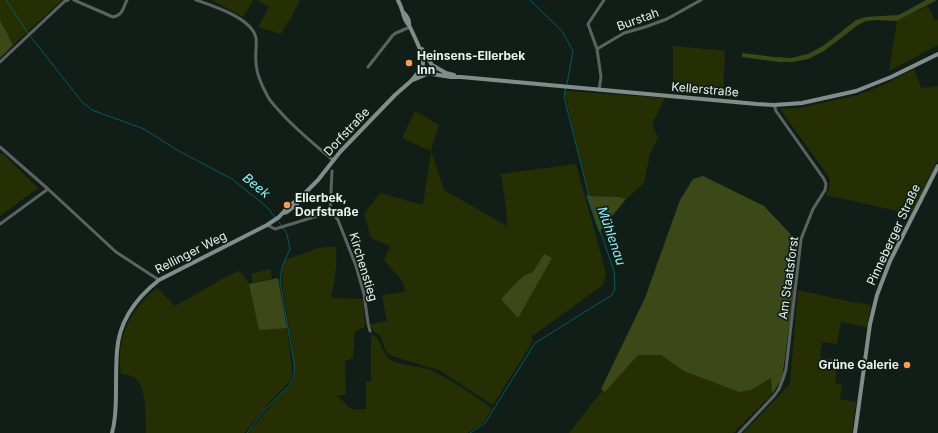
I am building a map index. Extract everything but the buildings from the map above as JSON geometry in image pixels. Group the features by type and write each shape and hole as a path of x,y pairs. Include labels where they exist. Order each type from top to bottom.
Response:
{"main road":[{"path":"398,0 410,23 410,26 423,59 423,71 428,73 432,70 431,65 416,40"},
{"name":"Kellerstraße","path":"428,73 451,77 562,87 787,105 856,91 891,77 938,54"},
{"path":"423,67 427,63 431,65"},
{"name":"Kellerstraße","path":"431,65 446,73 461,77"},
{"name":"Dorfstraße","path":"274,220 299,199 318,180 340,152 423,67"},
{"name":"Dorfstraße","path":"411,81 428,73"},
{"name":"Pinneberger Straße","path":"855,433 870,324 877,296 890,261 938,166"},
{"name":"Rellinger Weg","path":"112,433 116,407 117,350 120,331 129,312 140,297 159,280 274,220"}],"street":[{"path":"0,62 65,1 68,0"},
{"path":"74,0 113,17 118,16 127,0"},
{"path":"196,0 222,10 240,20 253,31 256,37 257,72 268,97 273,105 300,132 333,160"},
{"path":"600,90 601,77 597,49 588,24 604,0"},
{"name":"Burstah","path":"597,49 624,33 667,19 701,0"},
{"path":"368,66 393,35 410,26"},
{"name":"Am Staatsforst","path":"739,433 774,396 783,379 786,369 801,239 813,209 825,190 826,184 822,176 776,111 774,105"},
{"path":"0,147 116,252 159,280"},
{"path":"267,225 275,229 324,214 330,214 332,171"},
{"path":"0,224 48,189"},
{"name":"Kirchenstieg","path":"330,214 338,220 356,266 364,294 370,331"}],"green space":[{"path":"0,0 62,0 13,45 0,20"},
{"path":"212,0 253,0 243,17"},
{"path":"257,0 300,0 281,34 258,27 269,7"},
{"path":"926,0 937,0 897,21 866,21 858,25 824,51 808,59 792,62 779,62 742,57 742,53 791,58 808,54 823,46 856,20 866,17 899,15"},
{"path":"928,6 935,21 938,20 938,45 889,71 897,21"},
{"path":"0,20 13,45 0,58"},
{"path":"673,46 725,51 723,96 673,91"},
{"path":"914,69 921,88 938,86 938,160 911,214 826,195 830,182 829,177 780,109 800,108 858,95 886,84"},
{"path":"564,91 665,98 652,124 658,138 650,153 644,183 626,199 619,197 589,196"},
{"path":"415,111 439,125 431,151 402,138"},
{"path":"431,151 444,190 507,226 501,174 576,164 606,273 603,285 531,337 533,341 493,405 439,370 392,356 386,351 381,337 373,330 370,324 387,321 382,295 405,292 403,282 384,260 390,246 371,238 364,214 380,193 423,205","holes":["544,254 518,318 525,275 533,272"]},
{"path":"2,153 38,188 0,216 0,154"},
{"path":"703,176 764,206 797,241 792,306 782,379 772,394 771,378 751,390 739,392 684,371 661,355 638,355 605,392 601,389 645,298 680,200 693,179"},
{"path":"586,195 619,197 626,199 599,232"},
{"path":"336,247 334,285 331,298 363,299 365,327 355,331 353,358 345,361 346,394 337,396 352,410 366,409 366,381 371,382 371,334 375,336 385,354 391,360 435,372 492,408 484,422 467,433 248,433 294,380 294,359 282,281 285,260 318,248"},
{"path":"544,254 552,258 518,318 501,299 525,275 533,272"},
{"path":"270,269 272,278 253,283 251,274"},
{"path":"240,271 249,284 259,329 287,328 292,368 290,382 272,399 244,433 146,433 144,395 138,381 134,377 121,374 120,361 123,337 132,316 147,297 157,288 175,306 229,275"},
{"path":"278,278 287,328 259,330 249,284"},
{"path":"798,290 871,305 867,327 841,322 837,344 822,342 820,357 838,360 835,383 842,385 840,399 856,402 852,433 743,433 790,384"},
{"path":"638,355 661,355 684,371 751,390 771,378 772,394 733,433 569,433 603,390 605,392"}],"waterway":[{"name":"Beek","path":"6,0 28,33"},
{"name":"Mühlenau","path":"530,0 562,31 573,51 567,84"},
{"name":"Beek","path":"31,37 82,102 92,110 144,129 177,150 232,179 267,207 275,217"},
{"name":"Mühlenau","path":"470,433 485,423 535,343 612,295 615,289 614,271 591,204 564,97 566,87"},
{"name":"Beek","path":"247,433 265,409 290,385 294,374 294,363 280,281 282,267 290,249 287,234 277,219"}],"place":[{"name":"Heinsens-Ellerbek Inn","path":"409,63"},
{"name":"Ellerbek, Dorfstraße","path":"287,205"},
{"name":"Grüne Galerie","path":"907,365"}]}
